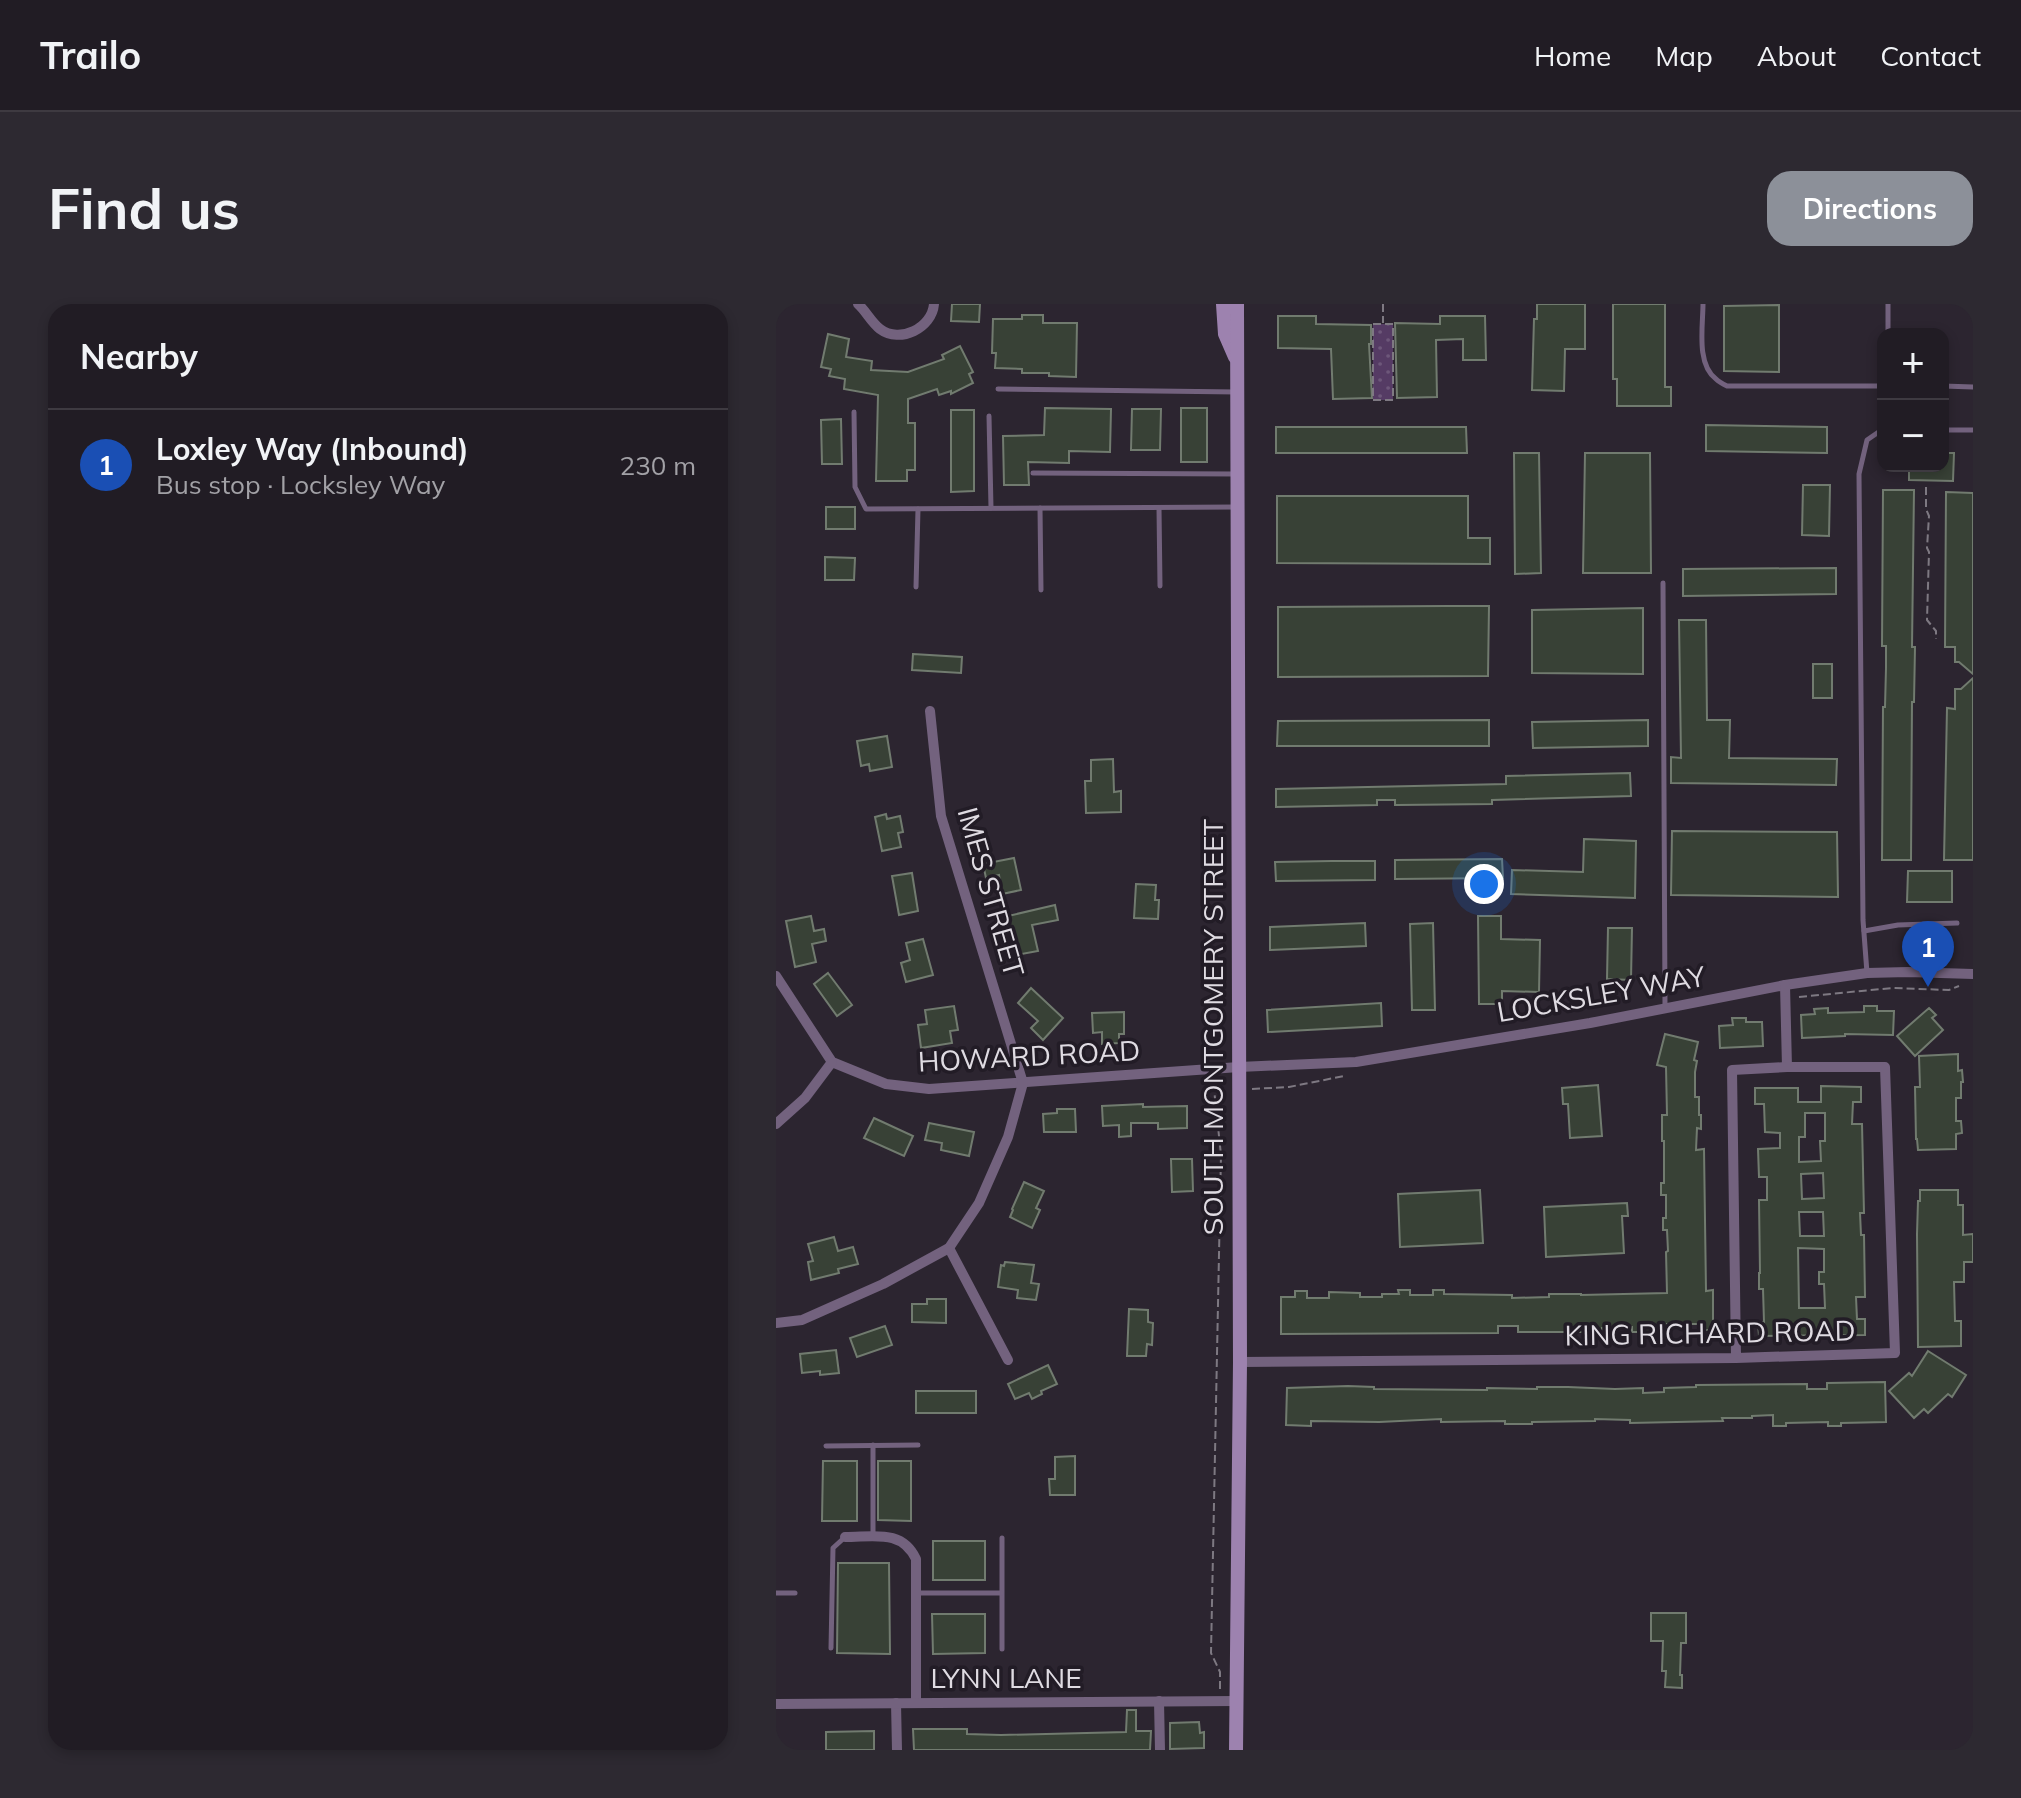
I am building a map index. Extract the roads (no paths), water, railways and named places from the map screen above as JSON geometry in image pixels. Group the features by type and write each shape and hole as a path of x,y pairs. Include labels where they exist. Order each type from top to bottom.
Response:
{"street":[{"path":"858,304 879,329 892,335 919,329 929,320 934,304"},
{"path":"1223,304 1225,334 1237,363"},
{"name":"SOUTH MONTGOMERY STREET","path":"1236,1750 1240,1362 1237,304"},
{"name":"IMES STREET","path":"930,711 941,816 1023,1083"},
{"name":"LOCKSLEY WAY","path":"1239,1067 1356,1062 1867,973 1973,974"},
{"path":"776,976 832,1062 805,1098 776,1124"},
{"path":"1736,1358 1732,1070 1787,1067 1785,985"},
{"name":"HOWARD ROAD","path":"832,1062 886,1084 929,1089 1239,1067"},
{"name":"KING RICHARD ROAD","path":"1240,1362 1736,1358 1895,1353 1885,1067 1787,1067"},
{"path":"776,1323 802,1320 883,1284 949,1248 979,1203 1008,1137 1023,1083"},
{"path":"949,1248 1008,1360"},
{"path":"845,1537 898,1538 911,1549 916,1559 916,1703"},
{"path":"1159,1701 1160,1750"},
{"name":"LYNN LANE","path":"776,1704 1237,1701"},
{"path":"896,1703 897,1750"}],"lane":[{"path":"1703,304 1706,368 1727,386 1877,386"},
{"path":"1888,304 1888,328"},
{"path":"1949,386 1973,387"},
{"path":"998,389 1237,392"},
{"path":"854,412 855,487 866,509 1237,507"},
{"path":"989,416 991,508"},
{"path":"1949,430 1973,430"},
{"path":"1867,973 1859,474 1867,440 1877,433"},
{"path":"1033,473 1238,474"},
{"path":"1040,508 1041,590"},
{"path":"1159,508 1160,586"},
{"path":"916,587 918,509"},
{"path":"1663,583 1665,1008"},
{"path":"1864,931 1898,925 1957,923"},
{"path":"873,1445 873,1537"},
{"path":"826,1446 918,1445"},
{"path":"831,1648 833,1548 845,1537"},
{"path":"1002,1538 1002,1649"},
{"path":"776,1593 795,1593"},
{"path":"916,1593 1001,1593"}],"place":[{"name":"Loxley Way (Inbound)","path":"1928,987"}]}
